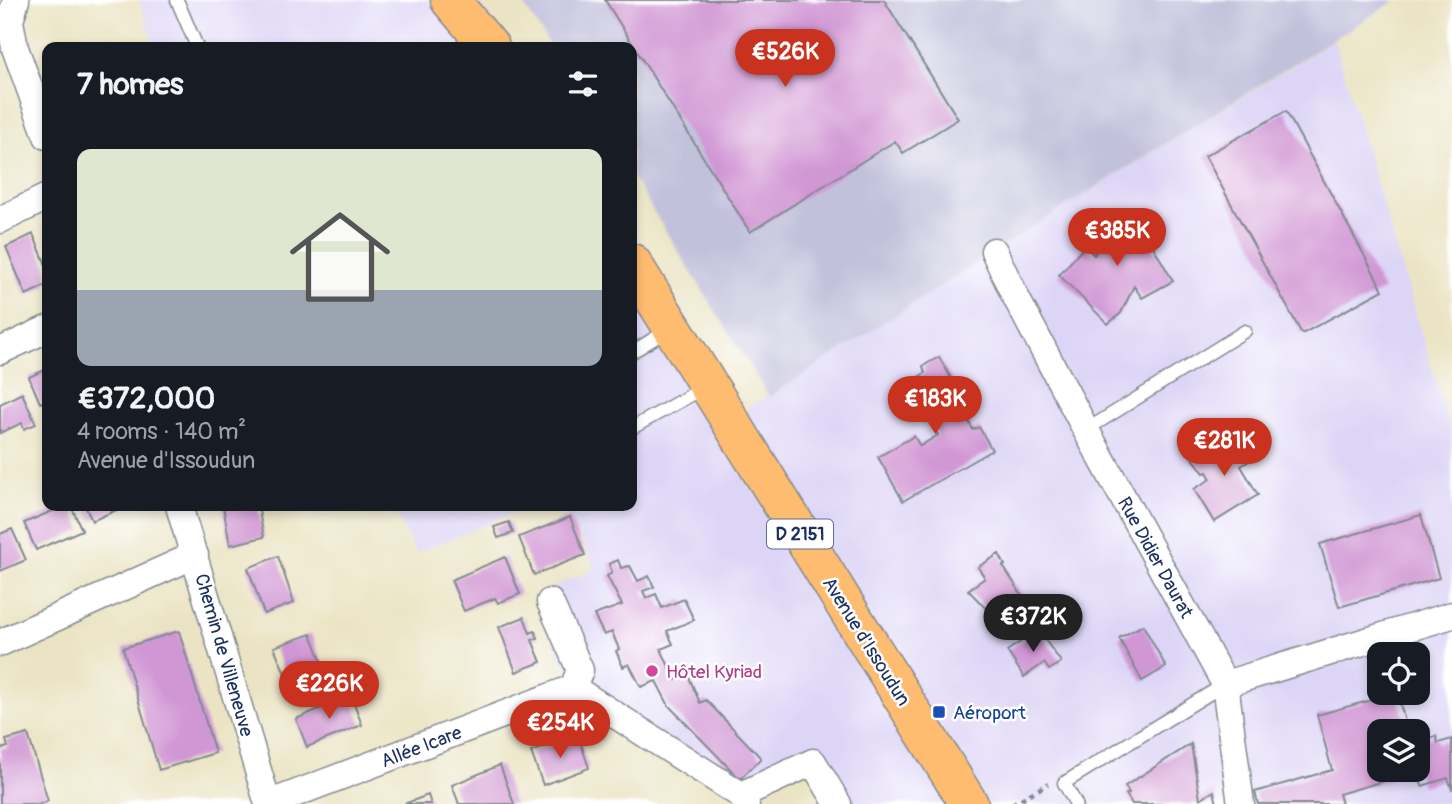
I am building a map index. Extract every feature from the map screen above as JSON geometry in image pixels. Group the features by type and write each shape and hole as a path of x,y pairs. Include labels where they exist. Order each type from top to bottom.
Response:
{"main road":[{"path":"450,0 486,42"},
{"path":"477,0 509,42"},
{"name":"Avenue d'Issoudun","path":"637,271 969,804"}],"street":[{"path":"0,1 10,0"},
{"path":"16,0 10,21 15,48 42,122"},
{"path":"0,220 42,199"},
{"name":"Rue Didier Daurat","path":"994,251 1086,430 1225,684 1241,804"},
{"path":"0,351 42,331"},
{"name":"Chemin de Villeneuve","path":"182,511 268,804"},
{"path":"0,643 195,555"},
{"path":"551,602 580,670 573,688 743,800 813,762 838,804"},
{"path":"1225,684 1452,615"},
{"name":"Allée Icare","path":"268,804 573,688"}],"lane":[{"path":"177,0 195,42"},
{"path":"637,349 672,328"},
{"path":"1086,430 1245,331"},
{"path":"637,425 708,386"},
{"path":"1076,804 1064,783 1225,684"}],"path":[{"path":"1013,804 1045,785 1064,783"}],"shaded area":[{"path":"139,0 477,0 509,42 153,42"},
{"path":"521,0 1396,0 994,251 769,397 637,185 637,42 548,42"},
{"path":"1334,40 1452,436 1452,804 838,804 812,762 741,795 577,701 536,594 596,569 567,511 637,511 637,271 729,420 994,251"},
{"path":"395,511 517,511 416,553"}],"building":[{"path":"605,0 884,0 958,119 903,153 895,141 750,232 637,51 637,42 631,42"},
{"path":"1286,111 1383,290 1302,334 1205,156"},
{"path":"1132,210 1173,281 1142,298 1134,286 1121,313 1108,324 1059,275 1085,246 1094,255 1096,252 1091,246 1108,234 1104,227"},
{"path":"33,234 42,255 42,287 26,295 6,247"},
{"path":"939,357 972,415 967,418 973,430 979,427 992,450 903,501 878,457 914,436 920,446 938,435 908,383 925,373 923,366"},
{"path":"42,371 42,402 40,403 29,377"},
{"path":"22,393 36,424 24,429 22,423 0,433 0,404"},
{"path":"1232,433 1249,461 1241,466 1258,495 1214,522 1194,489 1211,479 1192,457"},
{"path":"52,511 73,511 82,530 36,550 24,523"},
{"path":"87,511 114,511 92,521"},
{"path":"224,511 259,511 264,537 230,545"},
{"path":"1421,515 1439,578 1339,607 1320,544"},
{"path":"570,517 585,555 534,575 519,537"},
{"path":"509,522 513,533 498,538 494,527"},
{"path":"12,529 26,560 0,571 0,534"},
{"path":"999,554 1005,565 1003,566 1036,617 1018,629 1015,622 1006,627 998,621 968,590 985,578 978,567"},
{"path":"278,556 294,603 264,614 248,568"},
{"path":"505,557 520,594 498,603 495,598 464,611 451,580"},
{"name":"Hôtel Kyriad","path":"618,560 621,568 630,566 638,581 649,576 654,587 643,591 646,598 656,594 662,608 684,599 694,620 667,631 673,644 661,649 675,680 688,675 700,703 706,700 761,758 740,779 669,706 656,681 641,687 629,664 623,667 612,632 604,635 594,615 622,605 607,576 612,573 609,564"},
{"path":"524,617 530,633 535,631 538,638 532,640 541,662 516,672 499,627"},
{"path":"1143,625 1166,667 1142,681 1119,638"},
{"path":"1038,630 1061,662 1049,670 1044,663 1024,677 1007,651"},
{"path":"179,631 215,753 159,770 123,648"},
{"path":"311,634 329,680 293,693 274,647"},
{"path":"351,695 362,725 307,747 296,719"},
{"path":"1367,701 1367,705 1400,705 1404,719 1367,719 1367,782 1380,782 1339,794 1342,804 1258,804 1255,792 1332,770 1317,715"},
{"path":"28,734 48,801 39,804 0,804 0,749 8,747 6,740"},
{"path":"578,735 589,768 543,785 531,752"},
{"path":"1436,736 1438,743 1452,739 1452,790 1448,778 1422,786 1421,782 1430,782 1430,738"},
{"path":"1191,744 1200,799 1214,791 1217,804 1132,804 1125,786"},
{"path":"500,765 514,804 459,804 452,785"},
{"path":"428,795 431,804 404,804"}],"place":[{"name":"Hôtel Kyriad","path":"652,671"},
{"name":"Aéroport","path":"939,712"}]}
